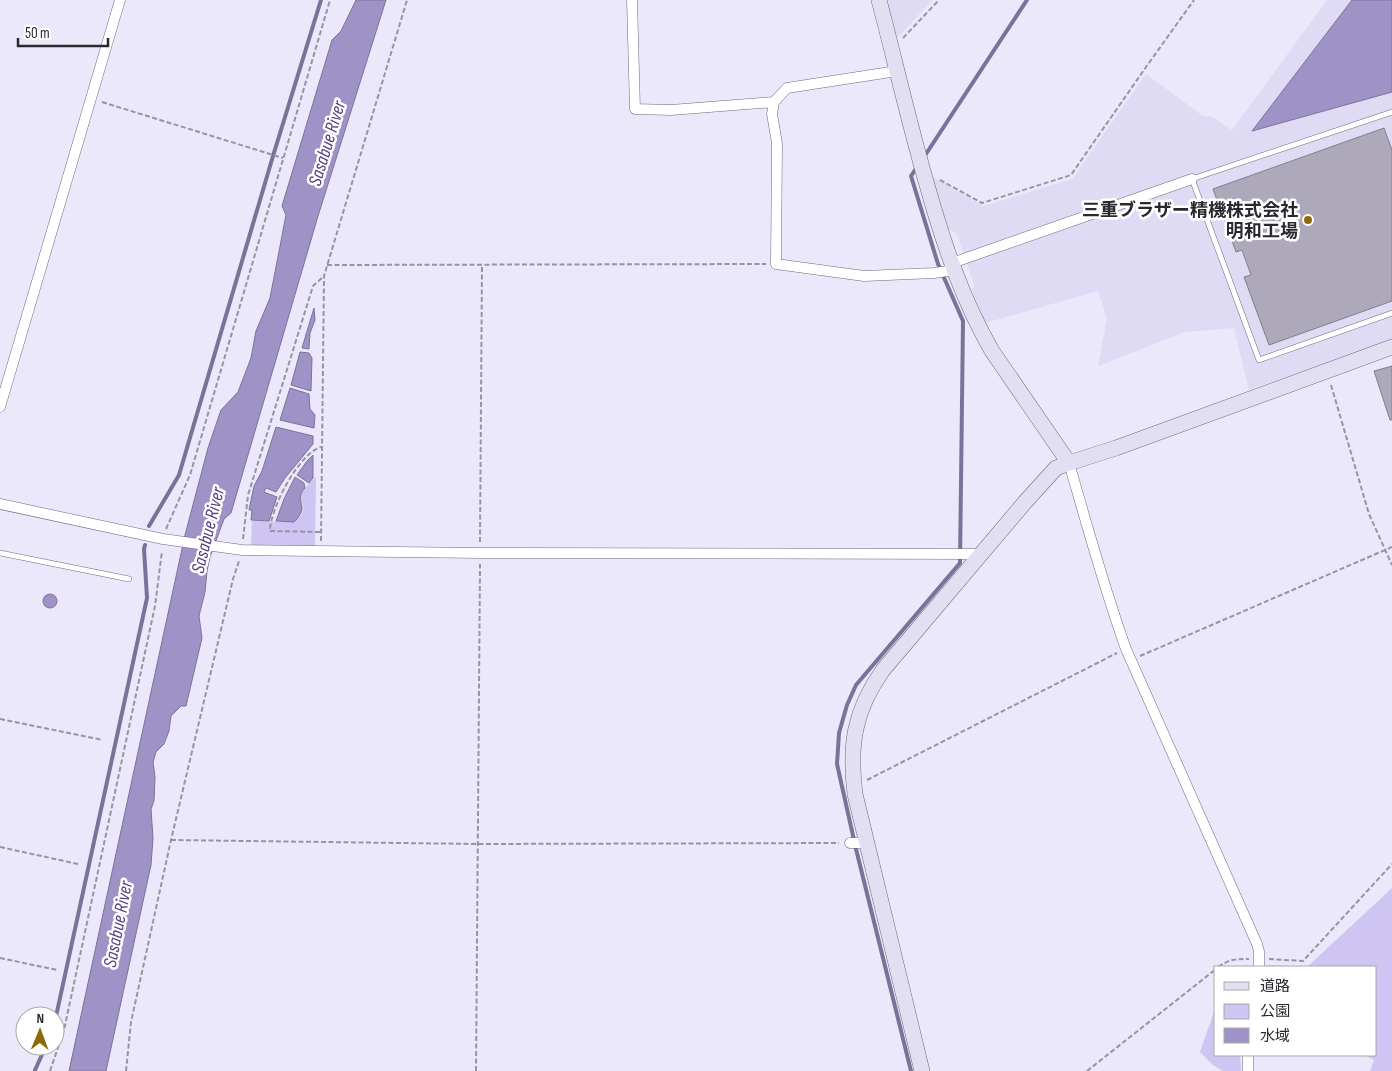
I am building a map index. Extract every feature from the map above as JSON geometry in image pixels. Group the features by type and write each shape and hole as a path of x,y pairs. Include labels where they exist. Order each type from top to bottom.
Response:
{"street":[{"path":"0,407 120,0"},
{"path":"632,0 635,109 671,110 774,102"},
{"path":"879,0 918,152 951,268 992,351 1068,463 1110,605 1126,649 1257,944 1259,963"},
{"path":"897,71 787,88 774,102 772,114 777,143 776,264 864,276 934,273 1192,179"},
{"path":"922,1071 858,843 852,771 853,738 859,715 869,692 883,670 968,554 1056,468 1116,448 1392,347"},
{"path":"0,504 163,539 240,550 480,553 968,554"},
{"path":"1248,1056 1248,1071"}],"lane":[{"path":"1392,112 1192,179 1259,360 1392,313"},
{"path":"0,553 129,579"}],"path":[{"path":"50,1071 64,1030 155,606 163,539 190,475 330,0"},
{"path":"321,550 324,276 407,0"},
{"path":"891,49 939,0"},
{"path":"923,170 982,203 1071,175 1194,0"},
{"path":"90,99 283,158"},
{"path":"327,265 776,264"},
{"path":"476,1071 482,265"},
{"path":"126,1071 131,1022 240,550 248,495 313,286 324,276"},
{"path":"1327,370 1369,514 1392,565"},
{"path":"321,447 314,449 304,458 292,475 277,503 270,522 270,531 321,532"},
{"path":"1131,660 1392,547"},
{"path":"854,787 1126,649"},
{"path":"0,719 103,740"},
{"path":"172,840 478,844 858,843"},
{"path":"0,848 78,864"},
{"path":"1220,966 1227,960 1235,958 1259,963 1303,961 1392,864"},
{"path":"0,958 57,970"},
{"path":"1087,1071 1214,970"}],"shaded area":[{"path":"886,0 933,0 896,37"},
{"path":"1327,0 1392,0 1392,340 1249,390 1234,328 1185,332 1098,366 1107,319 1098,291 985,323 972,290 974,285 957,234 946,227 932,176 983,206 1072,179 1146,74 1203,116 1211,116 1232,130"}],"green space":[{"path":"316,477 315,547 251,545 252,521 294,522 300,517 303,513 301,495"},
{"path":"1392,888 1392,1071 1370,1071 1374,1060 1366,1056 1377,1056 1377,966 1308,966"},
{"path":"1214,1012 1214,1056 1240,1056 1241,1071 1223,1071 1213,1065 1200,1052"}],"water":[{"name":"Sasabue River","path":"356,0 386,0 318,216 231,513 224,519 210,557 199,616 202,638 186,706 181,706 171,716 169,731 164,744 156,752 153,762 155,777 154,801 151,809 153,838 151,865 106,1071 69,1071 185,535 208,448 221,410 238,392 251,358 256,331 270,298 286,215 282,206 332,40 341,31"},
{"path":"1352,0 1392,0 1392,92 1252,131"},
{"path":"314,308 315,320 310,333 309,349 302,348"},
{"path":"300,352 309,353 312,358 311,391 291,385"},
{"path":"290,388 309,394 310,409 315,415 314,428 280,420"},
{"path":"276,427 313,436 313,444 276,492 266,488 264,492 277,497 269,521 251,520 252,510 249,510 254,486 262,471"},
{"path":"313,455 313,478 309,483 297,475"},
{"path":"295,477 304,483 305,488 300,497 302,507 299,516 294,522 276,521 284,499"},
{"path":"47,594 53,594 57,601 53,608 47,608 43,604 43,598"}],"building":[{"name":"三重ブラザー精機株式会社 明和工場","path":"1384,128 1392,150 1392,301 1269,345 1244,277 1251,275 1242,250 1236,252 1213,189"},
{"path":"1392,366 1392,420 1390,420 1374,371"}],"waterway":[{"path":"149,526 179,475 321,0"},
{"path":"924,157 1027,0"},
{"path":"911,1071 837,764 839,733 847,705 856,685 960,563 963,321 938,264 911,176 917,167"},
{"path":"58,1006 147,598 145,545"},
{"path":"35,1070 41,1056"}],"place":[{"name":"三重ブラザー精機株式会社 明和工場","path":"1308,220"}]}
